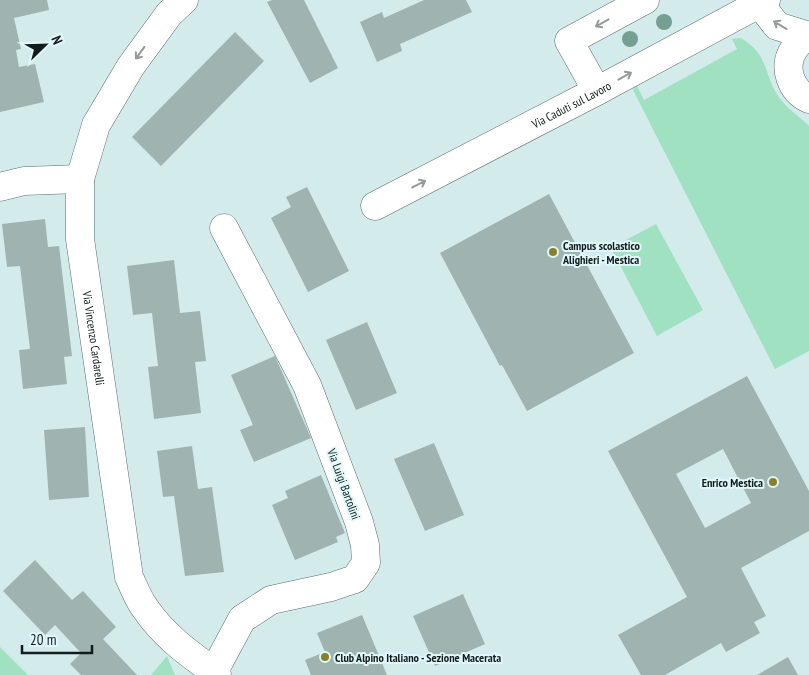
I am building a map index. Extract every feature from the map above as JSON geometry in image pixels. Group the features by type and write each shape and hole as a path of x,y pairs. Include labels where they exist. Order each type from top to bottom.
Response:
{"street":[{"path":"597,92 569,41 645,0"},
{"path":"762,2 778,26 809,36"},
{"name":"Via Caduti sul Lavoro","path":"376,206 597,92 762,2"},
{"name":"Via Vincenzo Cardarelli","path":"169,5 96,125 80,179 80,239 130,577 144,607 159,627 181,648 214,674"},
{"path":"809,36 794,49 788,68 795,88 803,97 809,99"},
{"path":"0,187 24,181 80,179"},
{"name":"Via Luigi Bartolini","path":"214,674 242,619 271,600 330,587 355,579 366,563 365,545 358,522 307,385 224,228"}],"green space":[{"path":"741,38 750,44 761,57 773,87 781,100 809,126 809,351 775,369 633,90 636,84 644,100 737,49 732,39"},
{"path":"656,224 703,310 657,336 611,248"},
{"path":"0,647 28,675 0,675"},
{"path":"167,656 175,675 151,675"}],"building":[{"path":"0,0 47,0 49,10 14,18 21,49 16,50 19,67 35,64 44,102 0,112"},
{"path":"272,0 304,0 338,68 310,83 267,2"},
{"path":"424,0 466,0 472,12 400,44 402,51 377,62 360,22 382,12 384,18"},
{"path":"235,32 264,61 161,166 132,137"},
{"path":"307,187 349,271 308,292 271,218 291,207 286,197"},
{"path":"549,194 634,353 527,411 502,365 500,366 440,253"},
{"path":"45,219 48,247 59,246 72,356 64,357 67,384 23,389 19,350 30,349 20,266 7,267 2,224"},
{"path":"174,260 180,313 200,311 206,361 195,362 201,413 154,419 148,367 158,366 152,313 133,315 127,266"},
{"path":"367,322 397,393 356,410 326,340"},
{"path":"275,356 311,438 254,462 240,430 253,425 231,375"},
{"name":"Enrico Mestica","path":"747,376 809,491 809,531 741,568 766,616 754,622 760,633 726,652 721,643 665,675 641,675 618,635 687,597 608,451","holes":["723,449 751,503 705,528 676,474"]},
{"path":"85,427 89,497 49,500 44,430"},
{"path":"434,443 464,515 425,531 394,459"},
{"path":"192,446 198,489 212,487 224,572 185,576 174,496 163,497 157,451"},
{"path":"321,475 345,533 336,537 338,542 295,560 272,505 288,498 285,491"},
{"path":"35,560 72,600 83,591 116,627 103,639 137,675 81,675 70,664 81,653 55,625 45,635 3,591"},
{"path":"463,594 485,644 435,666 413,616"},
{"path":"362,615 387,675 311,675 305,660 325,652 317,633"},
{"path":"788,657 798,675 757,675 776,664"}],"place":[{"name":"Campus scolastico Alighieri - Mestica","path":"553,252"},
{"name":"Enrico Mestica","path":"773,482"},
{"name":"Club Alpino Italiano - Sezione Macerata","path":"325,657"}]}
